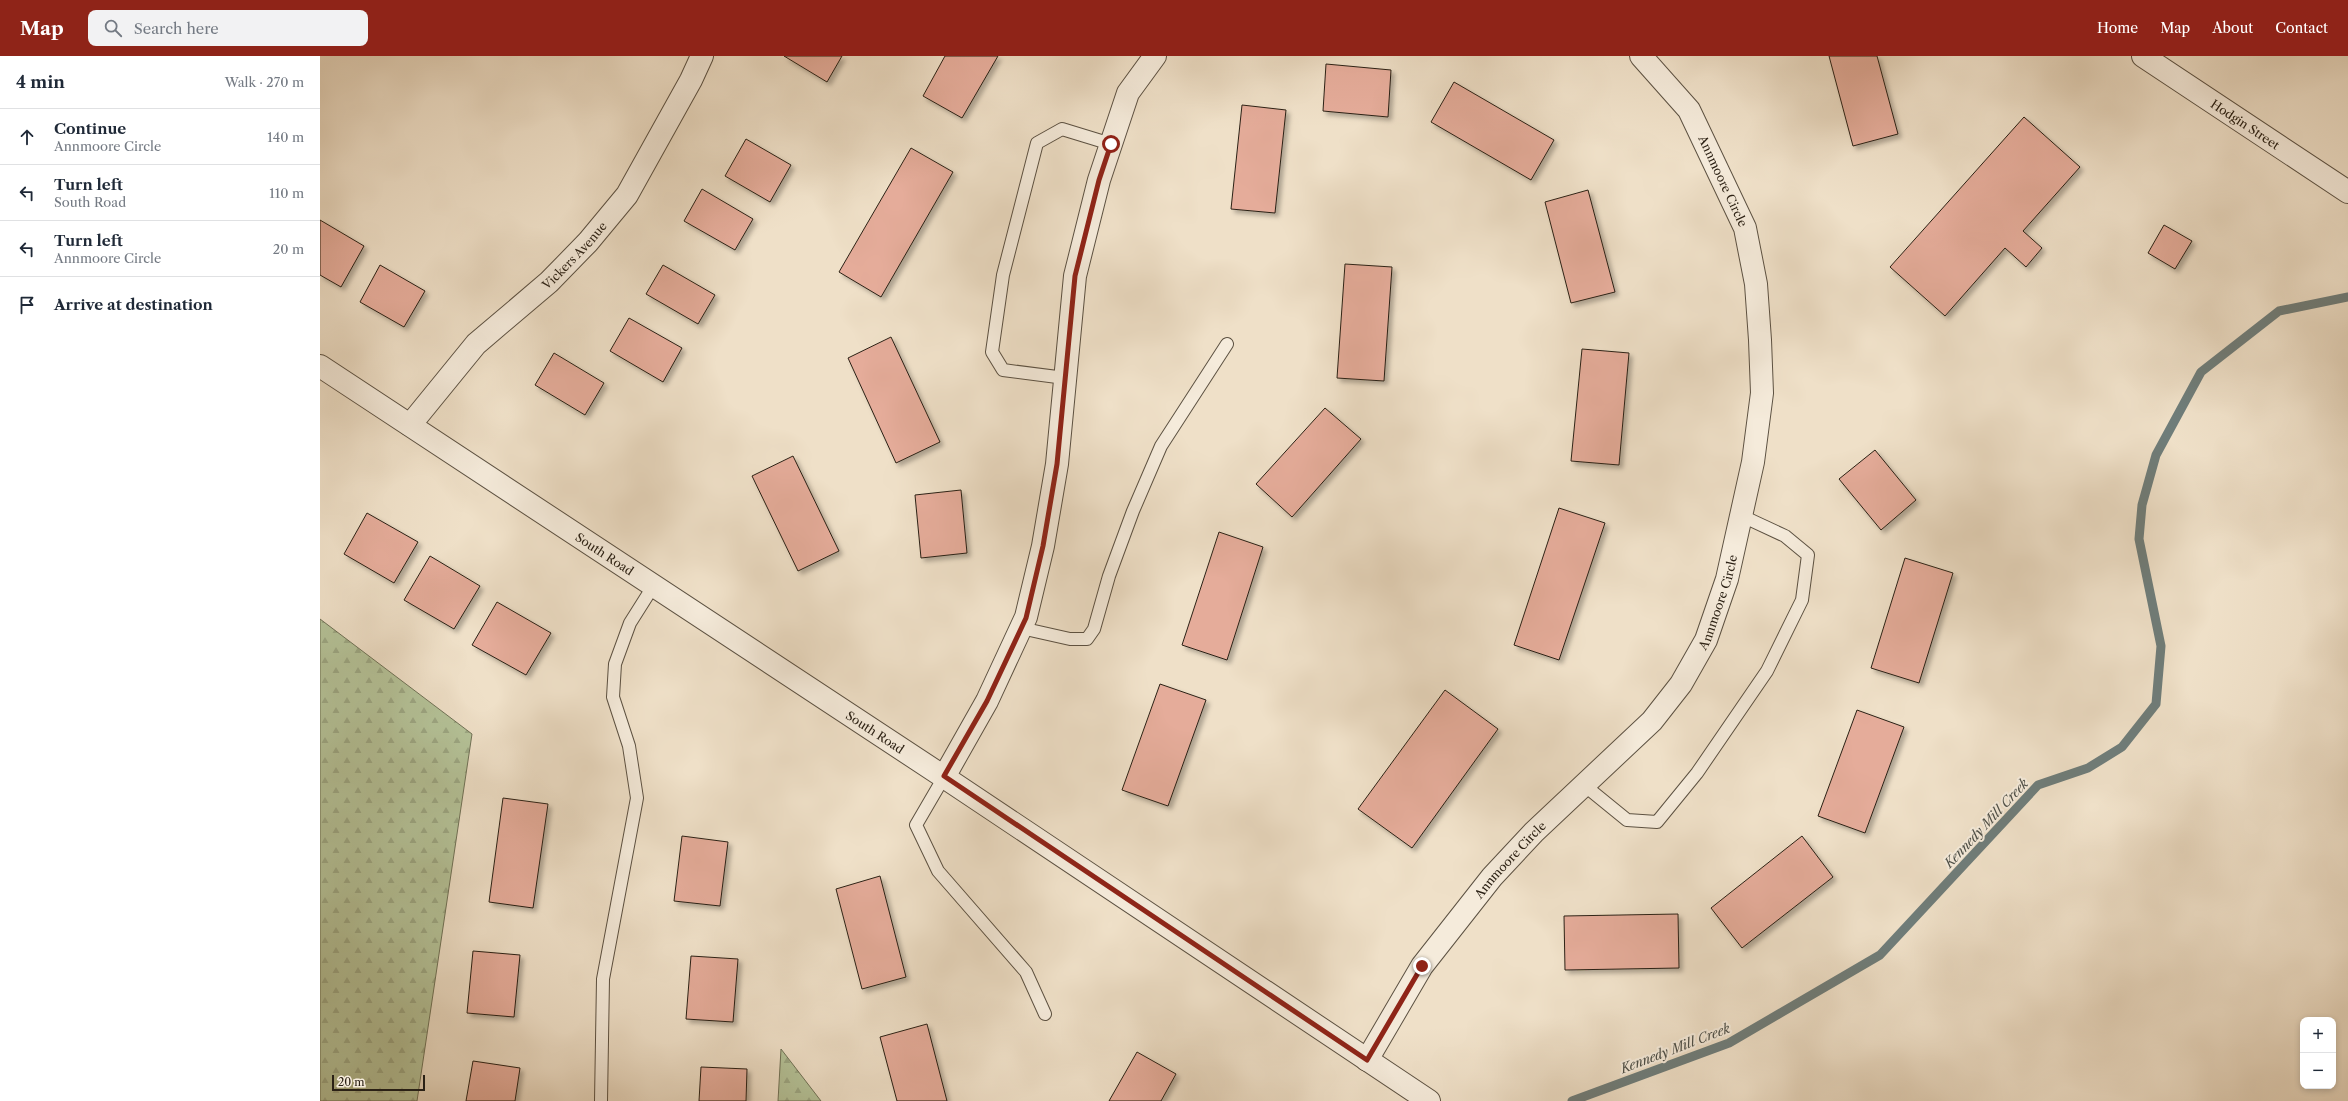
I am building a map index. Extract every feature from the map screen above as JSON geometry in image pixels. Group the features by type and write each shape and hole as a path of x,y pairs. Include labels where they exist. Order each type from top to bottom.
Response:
{"street":[{"name":"Vickers Avenue","path":"410,425 476,344 549,282 588,242 627,194 691,80 702,56"},
{"path":"944,776 987,701 1026,618 1043,546 1057,464 1075,276 1099,180 1128,93 1155,56"},
{"name":"Annmoore Circle","path":"1367,1060 1422,966 1487,883 1534,832 1652,721 1681,684 1706,640 1727,579 1754,462 1762,393 1756,284 1745,228 1689,110 1641,56"},
{"name":"Hodgin Street","path":"2143,56 2348,192"},
{"name":"South Road","path":"320,366 944,776 1430,1101"}],"lane":[{"path":"1065,378 1003,370 992,352 1003,275 1037,143 1062,129 1111,144"},
{"path":"1020,628 1070,639 1087,639 1094,629 1109,576 1132,511 1161,446 1228,344"},
{"path":"1584,785 1628,820 1658,822 1697,773 1767,671 1802,600 1808,555 1785,536 1742,516"},
{"path":"601,1101 603,979 637,798 629,746 613,697 615,664 630,623 654,585"},
{"path":"944,776 916,825 938,871 1026,972 1045,1014"}],"green space":[{"path":"320,619 472,734 417,1101 320,1101"},
{"path":"781,1049 821,1101 778,1101"}],"building":[{"path":"784,56 842,56 827,82"},
{"path":"945,56 998,56 962,118 923,96"},
{"path":"1829,56 1877,56 1898,134 1853,146"},
{"path":"1326,64 1391,70 1388,117 1323,111"},
{"path":"1454,82 1554,140 1531,180 1431,122"},
{"path":"1242,105 1286,110 1275,213 1231,209"},
{"path":"2024,117 2080,167 2023,231 2042,248 2026,267 2005,248 1945,316 1890,267"},
{"path":"746,139 791,165 770,202 725,176"},
{"path":"911,148 953,172 881,297 839,272"},
{"path":"702,189 753,219 735,250 684,221"},
{"path":"1588,190 1615,292 1571,303 1545,202"},
{"path":"320,220 364,246 341,287 320,275"},
{"path":"2164,225 2192,241 2175,269 2148,253"},
{"path":"1345,264 1392,267 1384,381 1337,378"},
{"path":"380,265 425,291 404,327 360,302"},
{"path":"663,265 715,295 698,324 646,294"},
{"path":"629,318 682,348 663,382 610,351"},
{"path":"891,337 940,442 896,463 848,358"},
{"path":"1582,349 1629,353 1619,465 1571,461"},
{"path":"554,353 604,383 585,415 535,385"},
{"path":"1325,408 1361,439 1292,517 1256,484"},
{"path":"1875,450 1916,500 1881,530 1839,479"},
{"path":"793,456 839,551 798,571 752,476"},
{"path":"961,490 967,553 921,558 915,495"},
{"path":"1559,508 1605,523 1559,660 1514,645"},
{"path":"367,513 418,542 394,583 344,554"},
{"path":"1219,532 1263,547 1227,660 1182,645"},
{"path":"430,556 480,586 454,629 404,600"},
{"path":"1905,558 1953,573 1919,683 1871,668"},
{"path":"497,602 551,633 526,675 472,645"},
{"path":"1160,684 1206,700 1168,806 1122,790"},
{"path":"1445,690 1498,729 1412,848 1358,809"},
{"path":"1857,710 1904,727 1865,833 1818,816"},
{"path":"503,798 548,804 533,908 489,902"},
{"path":"682,836 728,842 720,906 674,901"},
{"path":"1802,836 1833,877 1742,948 1711,908"},
{"path":"880,876 906,977 862,989 836,889"},
{"path":"1678,914 1679,968 1565,970 1564,916"},
{"path":"473,951 520,955 514,1017 467,1013"},
{"path":"691,956 738,959 733,1022 686,1019"},
{"path":"927,1024 947,1101 897,1101 880,1037"},
{"path":"1137,1052 1176,1074 1161,1101 1109,1101"},
{"path":"473,1061 520,1068 515,1101 466,1101"},
{"path":"701,1067 747,1069 746,1101 699,1101"}],"waterway":[{"name":"Kennedy Mill Creek","path":"1572,1101 1729,1043 1880,955 2038,785 2088,768 2122,747 2156,704 2161,646 2139,539 2142,505 2156,455 2201,372 2279,311 2348,297"}],"route":[{"path":"1111,144 1099,180 1075,276 1057,464 1043,546 1026,618 987,701 944,776 1367,1060 1422,966"}]}
